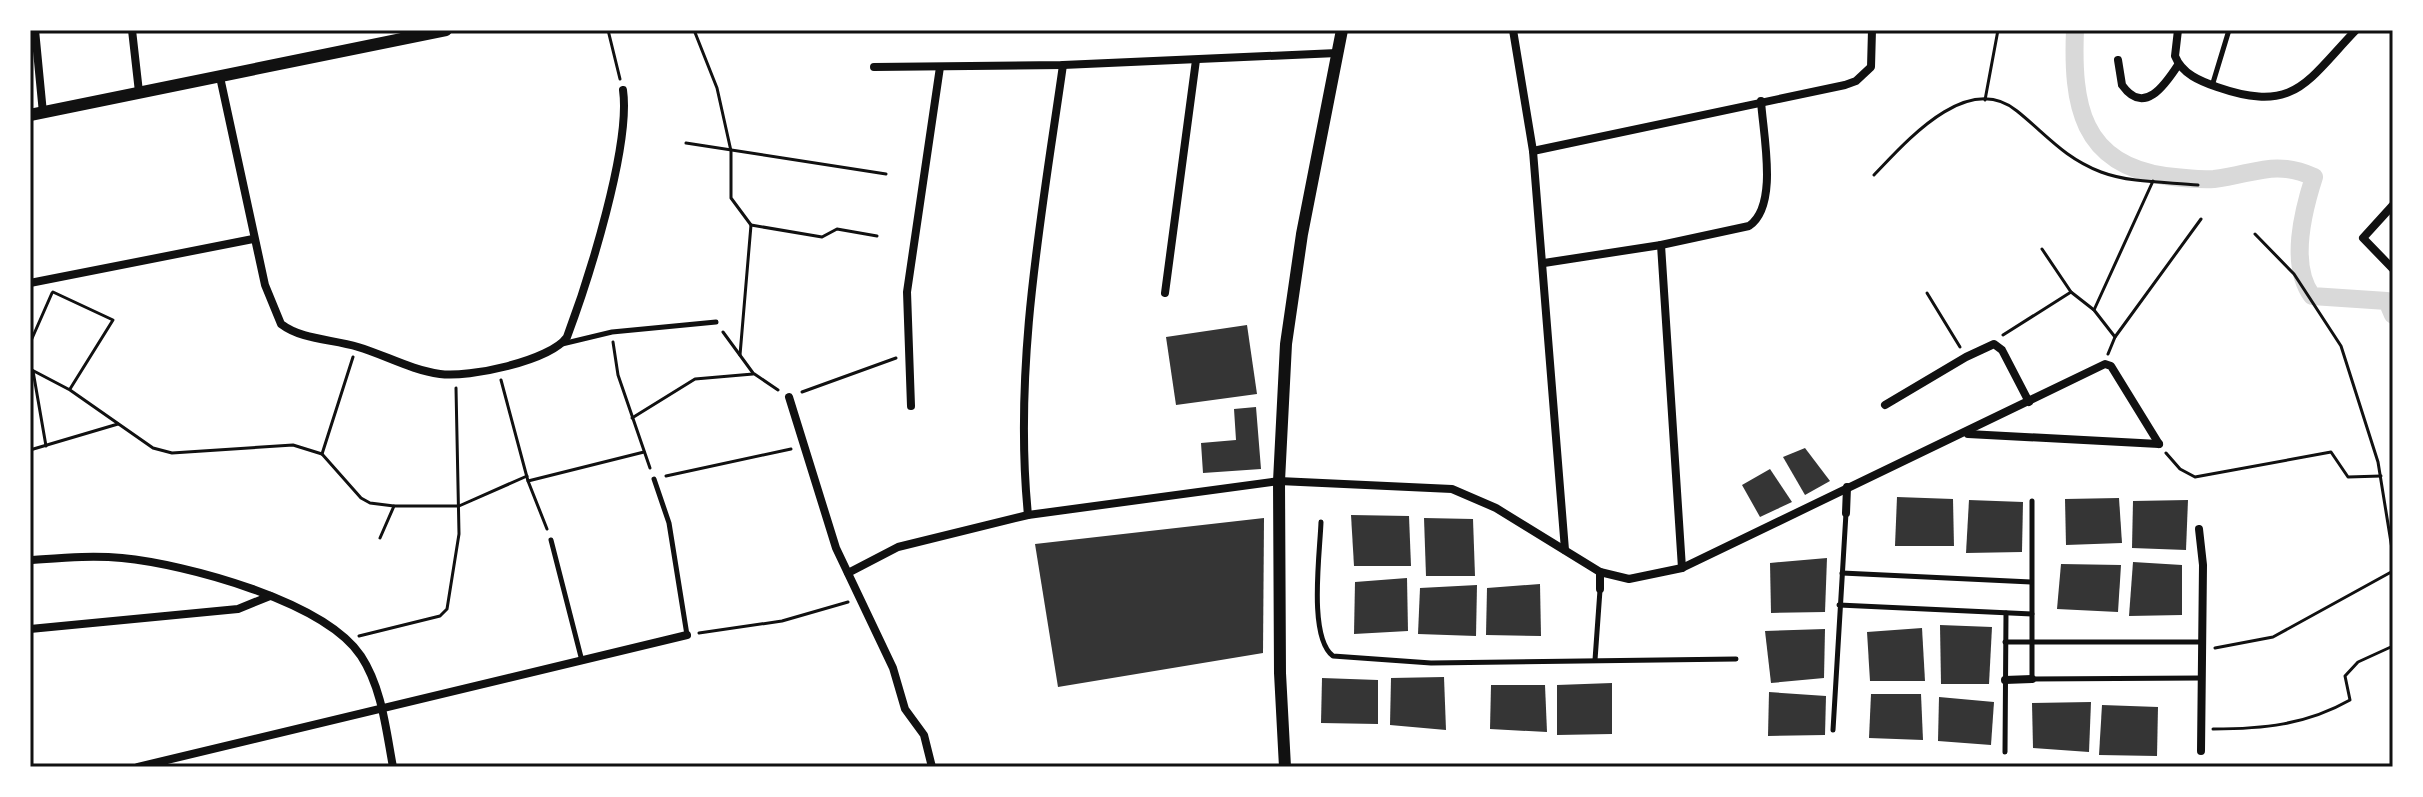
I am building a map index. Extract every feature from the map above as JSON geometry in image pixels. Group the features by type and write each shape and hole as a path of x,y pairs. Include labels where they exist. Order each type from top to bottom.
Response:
{"street":[{"path":"35,30 37,114 220,77 406,34 446,30"},
{"path":"132,30 139,92"},
{"path":"1285,767 1280,673 1279,481 1286,344 1302,234 1342,30"},
{"path":"1513,30 1533,151 1565,550"},
{"path":"1533,151 1856,81 1871,67 1872,30"},
{"path":"2178,30 2174,47 2178,65 2212,86 2248,98 2269,99 2287,95 2304,85 2356,30"},
{"path":"874,67 1063,65 1337,53"},
{"path":"1165,293 1196,60"},
{"path":"2118,60 2122,85 2137,97 2149,98 2160,92 2178,65"},
{"path":"1028,515 1023,467 1027,355 1033,279 1063,65"},
{"path":"911,406 907,292 940,67"},
{"path":"220,77 253,239 272,309 281,324 299,334 357,346 413,367 456,376 537,357 561,345 572,323 604,215 626,112 623,90"},
{"path":"1544,263 1661,245 1749,226 1757,221 1767,202 1761,101"},
{"path":"2393,205 2363,238 2393,269"},
{"path":"30,283 253,239"},
{"path":"1661,245 1682,568"},
{"path":"1885,405 1988,345 2002,350 2029,402"},
{"path":"848,573 874,556 913,542 1028,515 1279,481 1452,489 1486,503 1600,572 1629,579 1682,568 2105,364 2111,366 2159,444"},
{"path":"789,397 848,573 893,668 905,709 924,735 932,767"},
{"path":"1965,434 2159,444"},
{"path":"1846,513 1847,487"},
{"path":"2199,529 2203,565 2201,751"},
{"path":"30,560 130,559 217,578 270,596 346,639 360,656 383,710 393,767"},
{"path":"1600,572 1600,589"},
{"path":"30,629 238,609 270,596"},
{"path":"138,767 687,635"},
{"path":"2005,680 2032,679"}],"lane":[{"path":"2212,86 2229,30"},
{"path":"561,345 612,332 716,322"},
{"path":"654,479 669,523 687,635"},
{"path":"2032,501 2032,679 2202,678"},
{"path":"1833,730 1846,513"},
{"path":"1321,522 1318,631 1325,650 1333,656 1431,663 1736,659"},
{"path":"551,540 582,662"},
{"path":"1842,573 2031,582"},
{"path":"1595,660 1600,589"},
{"path":"1839,605 2032,614"},
{"path":"2005,752 2006,613"},
{"path":"2005,642 2203,646"}],"path":[{"path":"608,30 623,90"},
{"path":"694,30 717,88 731,151 731,198 751,225 740,355"},
{"path":"1985,100 1998,30"},
{"path":"1874,175 1911,136 1953,105 1985,100 2014,108 2054,147 2102,172 2198,185"},
{"path":"686,143 886,174"},
{"path":"2094,310 2153,181"},
{"path":"2105,364 2115,337 2201,219"},
{"path":"751,225 822,237 837,229 877,236"},
{"path":"2255,234 2294,274 2341,346 2381,476 2393,555"},
{"path":"2042,249 2071,292 2094,310 2115,337"},
{"path":"30,343 53,292 68,275"},
{"path":"53,292 113,320 70,390"},
{"path":"1988,345 2071,292"},
{"path":"1927,293 1966,357"},
{"path":"716,322 753,373 789,397 907,354"},
{"path":"612,332 618,375 654,479 803,446"},
{"path":"322,454 357,346"},
{"path":"498,366 527,479 551,540"},
{"path":"32,370 70,390 153,448 172,453 293,445 322,454 361,498 370,503 459,506 527,479 644,452"},
{"path":"32,370 46,446"},
{"path":"632,418 695,379 753,373"},
{"path":"346,639 444,614 459,534 456,376"},
{"path":"30,450 118,424"},
{"path":"2159,444 2180,469 2195,477 2331,452 2348,477 2381,476"},
{"path":"380,538 394,506"},
{"path":"2203,646 2273,637 2393,571"},
{"path":"687,635 782,621 859,598"},
{"path":"2201,730 2270,729 2327,713 2350,700 2345,676 2358,662 2393,646"}],"building":[{"path":"1247,325 1257,394 1176,405 1166,337"},
{"path":"1256,407 1261,469 1203,473 1201,443 1236,440 1234,409"},
{"path":"1805,448 1830,481 1805,495 1783,457"},
{"path":"1770,469 1792,502 1760,517 1742,485"},
{"path":"1897,497 1953,499 1954,546 1895,546"},
{"path":"2119,498 2122,543 2066,545 2065,499"},
{"path":"1969,500 2023,502 2022,552 1966,553"},
{"path":"2188,500 2186,550 2132,548 2133,501"},
{"path":"1351,515 1409,516 1411,566 1354,566"},
{"path":"1264,518 1263,653 1058,687 1035,544"},
{"path":"1424,518 1473,519 1475,576 1426,576"},
{"path":"1827,558 1825,612 1771,613 1770,563"},
{"path":"2133,562 2182,565 2182,615 2129,616"},
{"path":"2061,564 2121,565 2118,612 2057,609"},
{"path":"1407,578 1408,631 1354,634 1355,582"},
{"path":"1540,584 1541,636 1486,635 1487,588"},
{"path":"1477,585 1476,636 1418,634 1420,588"},
{"path":"1940,625 1992,627 1989,684 1941,684"},
{"path":"1922,628 1925,681 1870,681 1867,632"},
{"path":"1825,629 1824,678 1771,683 1765,631"},
{"path":"1444,677 1446,730 1390,725 1391,678"},
{"path":"1322,678 1378,680 1378,724 1321,723"},
{"path":"1612,683 1612,734 1557,735 1557,685"},
{"path":"1491,685 1545,685 1547,732 1490,729"},
{"path":"1769,692 1826,696 1825,735 1768,736"},
{"path":"1871,694 1921,694 1923,740 1869,738"},
{"path":"1939,697 1994,702 1991,745 1938,741"},
{"path":"2091,702 2089,752 2033,748 2032,703"},
{"path":"2102,705 2158,707 2157,756 2099,755"}],"waterway":[{"path":"2075,30 2076,82 2080,106 2087,126 2099,144 2115,159 2165,176 2196,179 2214,179 2276,168 2314,177 2300,238 2301,269 2312,296 2387,301 2393,315"}]}
